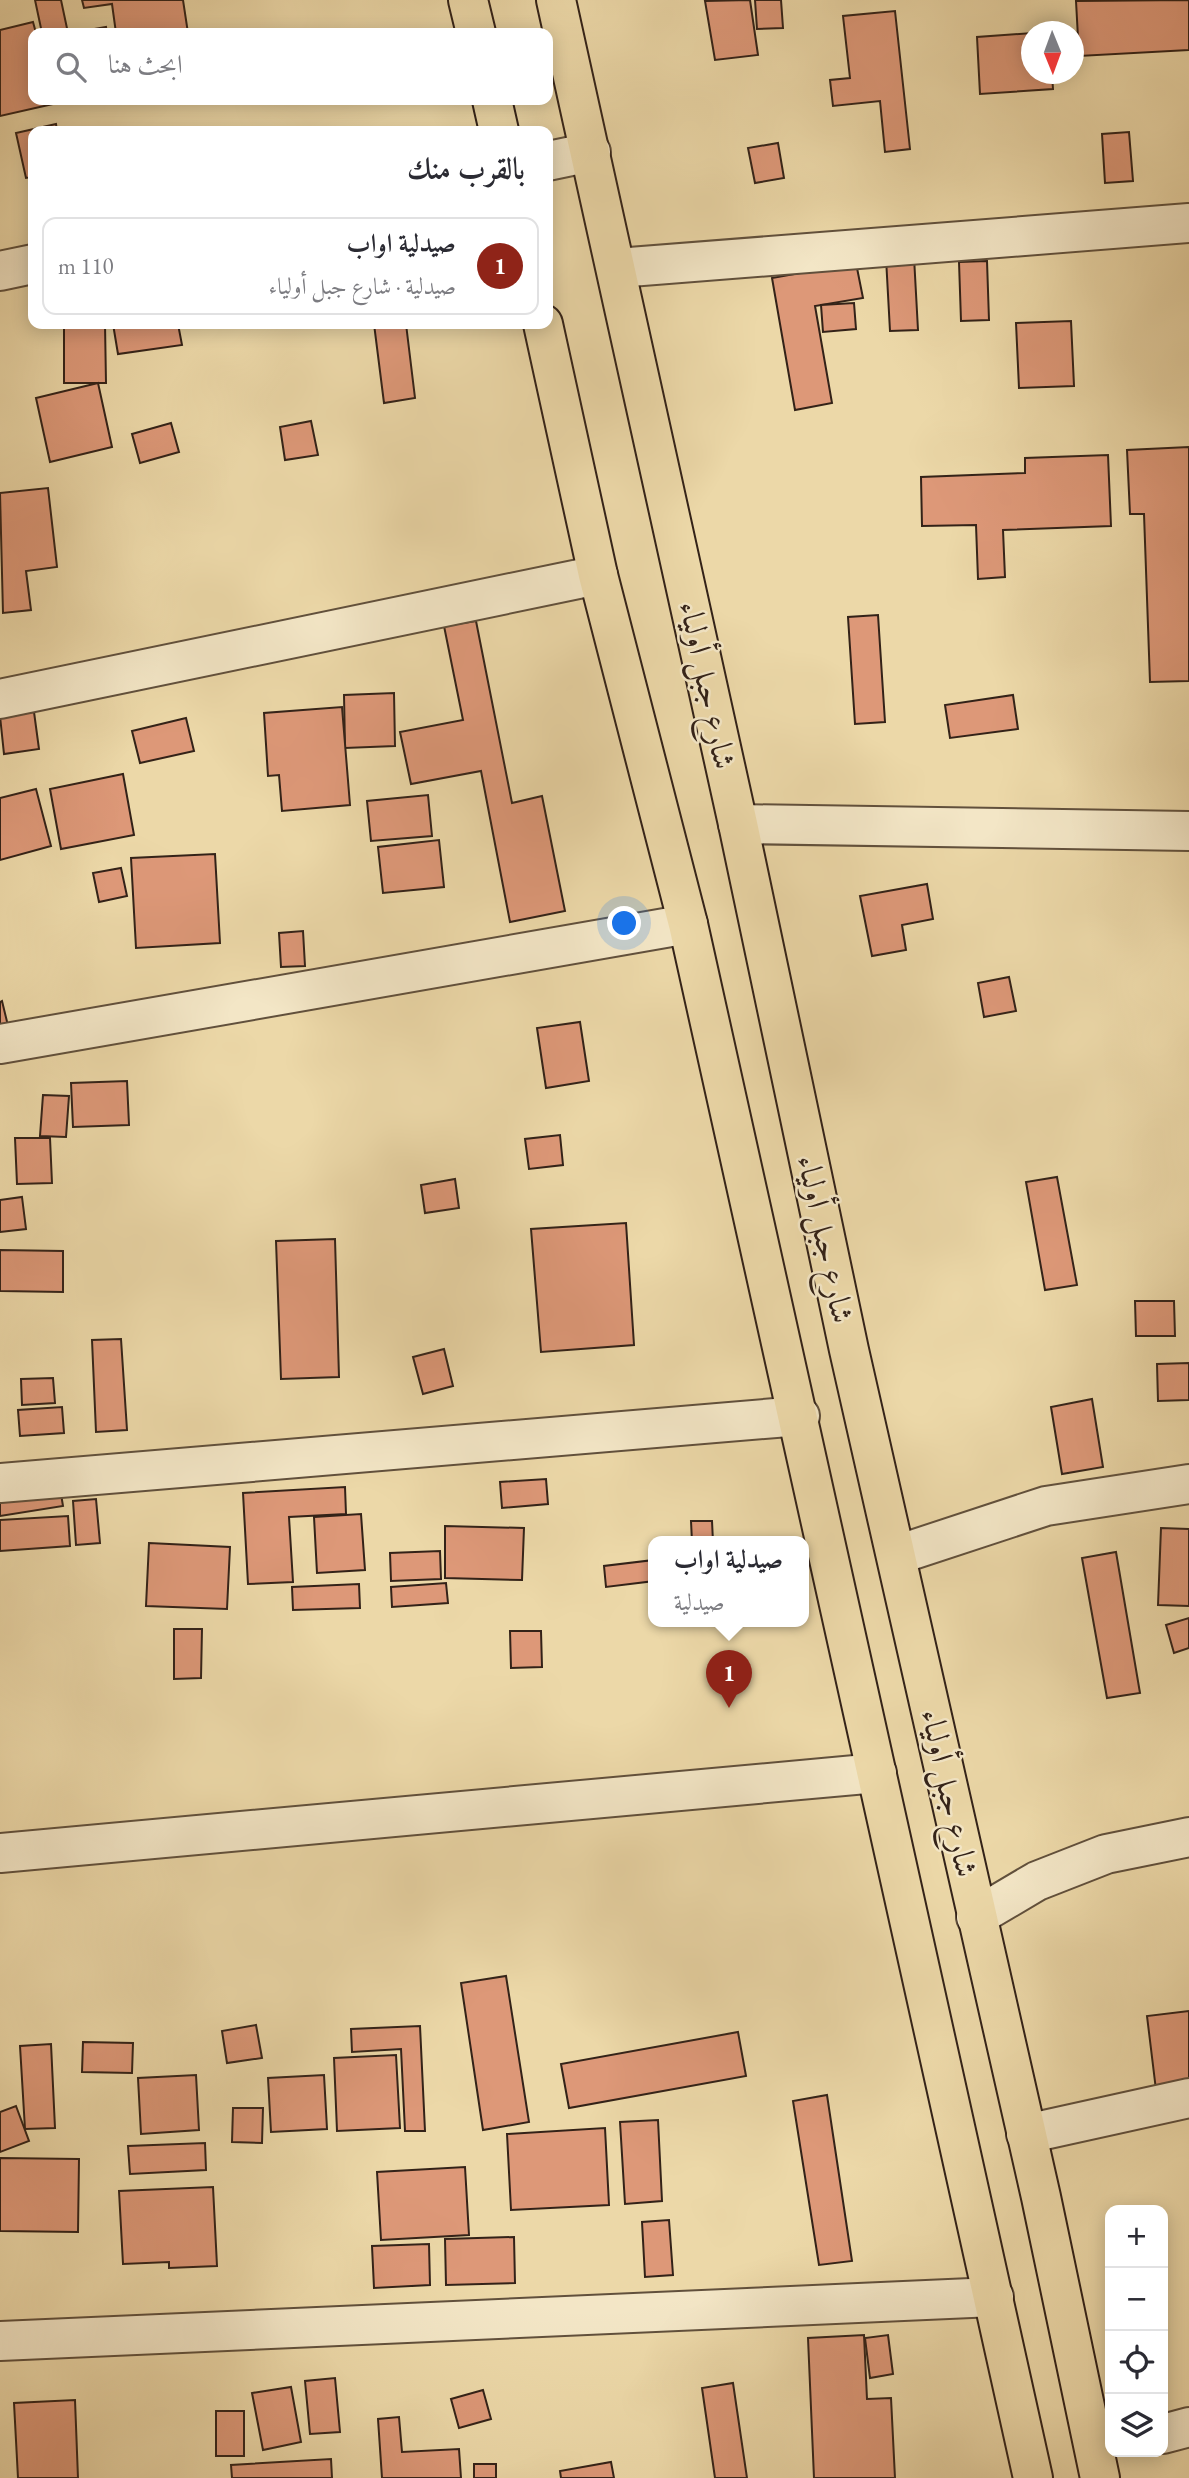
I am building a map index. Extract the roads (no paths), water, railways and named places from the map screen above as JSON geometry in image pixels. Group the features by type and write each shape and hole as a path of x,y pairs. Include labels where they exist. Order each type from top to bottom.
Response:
{"main road":[{"path":"468,0 475,28"},
{"name":"شارع جبل أولياء","path":"556,0 738,824 846,1337 1101,2459"},
{"path":"493,105 498,126"},
{"name":"شارع جبل أولياء","path":"543,329 598,575 688,923 800,1416 1033,2478"}],"street":[{"path":"553,160 591,152"},
{"path":"617,268 1189,223"},
{"path":"0,271 28,265"},
{"path":"0,699 598,575"},
{"path":"738,824 1189,831"},
{"path":"0,1044 688,923"},
{"path":"0,1483 800,1416"},
{"path":"897,1555 1046,1506 1189,1484"},
{"path":"0,1853 877,1773"},
{"path":"976,1917 1037,1881 1106,1854 1189,1837"},
{"path":"1026,2134 1189,2098"},
{"path":"0,2341 994,2297"},
{"path":"1168,2433 1189,2427"}],"place":[{"name":"صيدلية اواب","path":"729,1708"}]}
